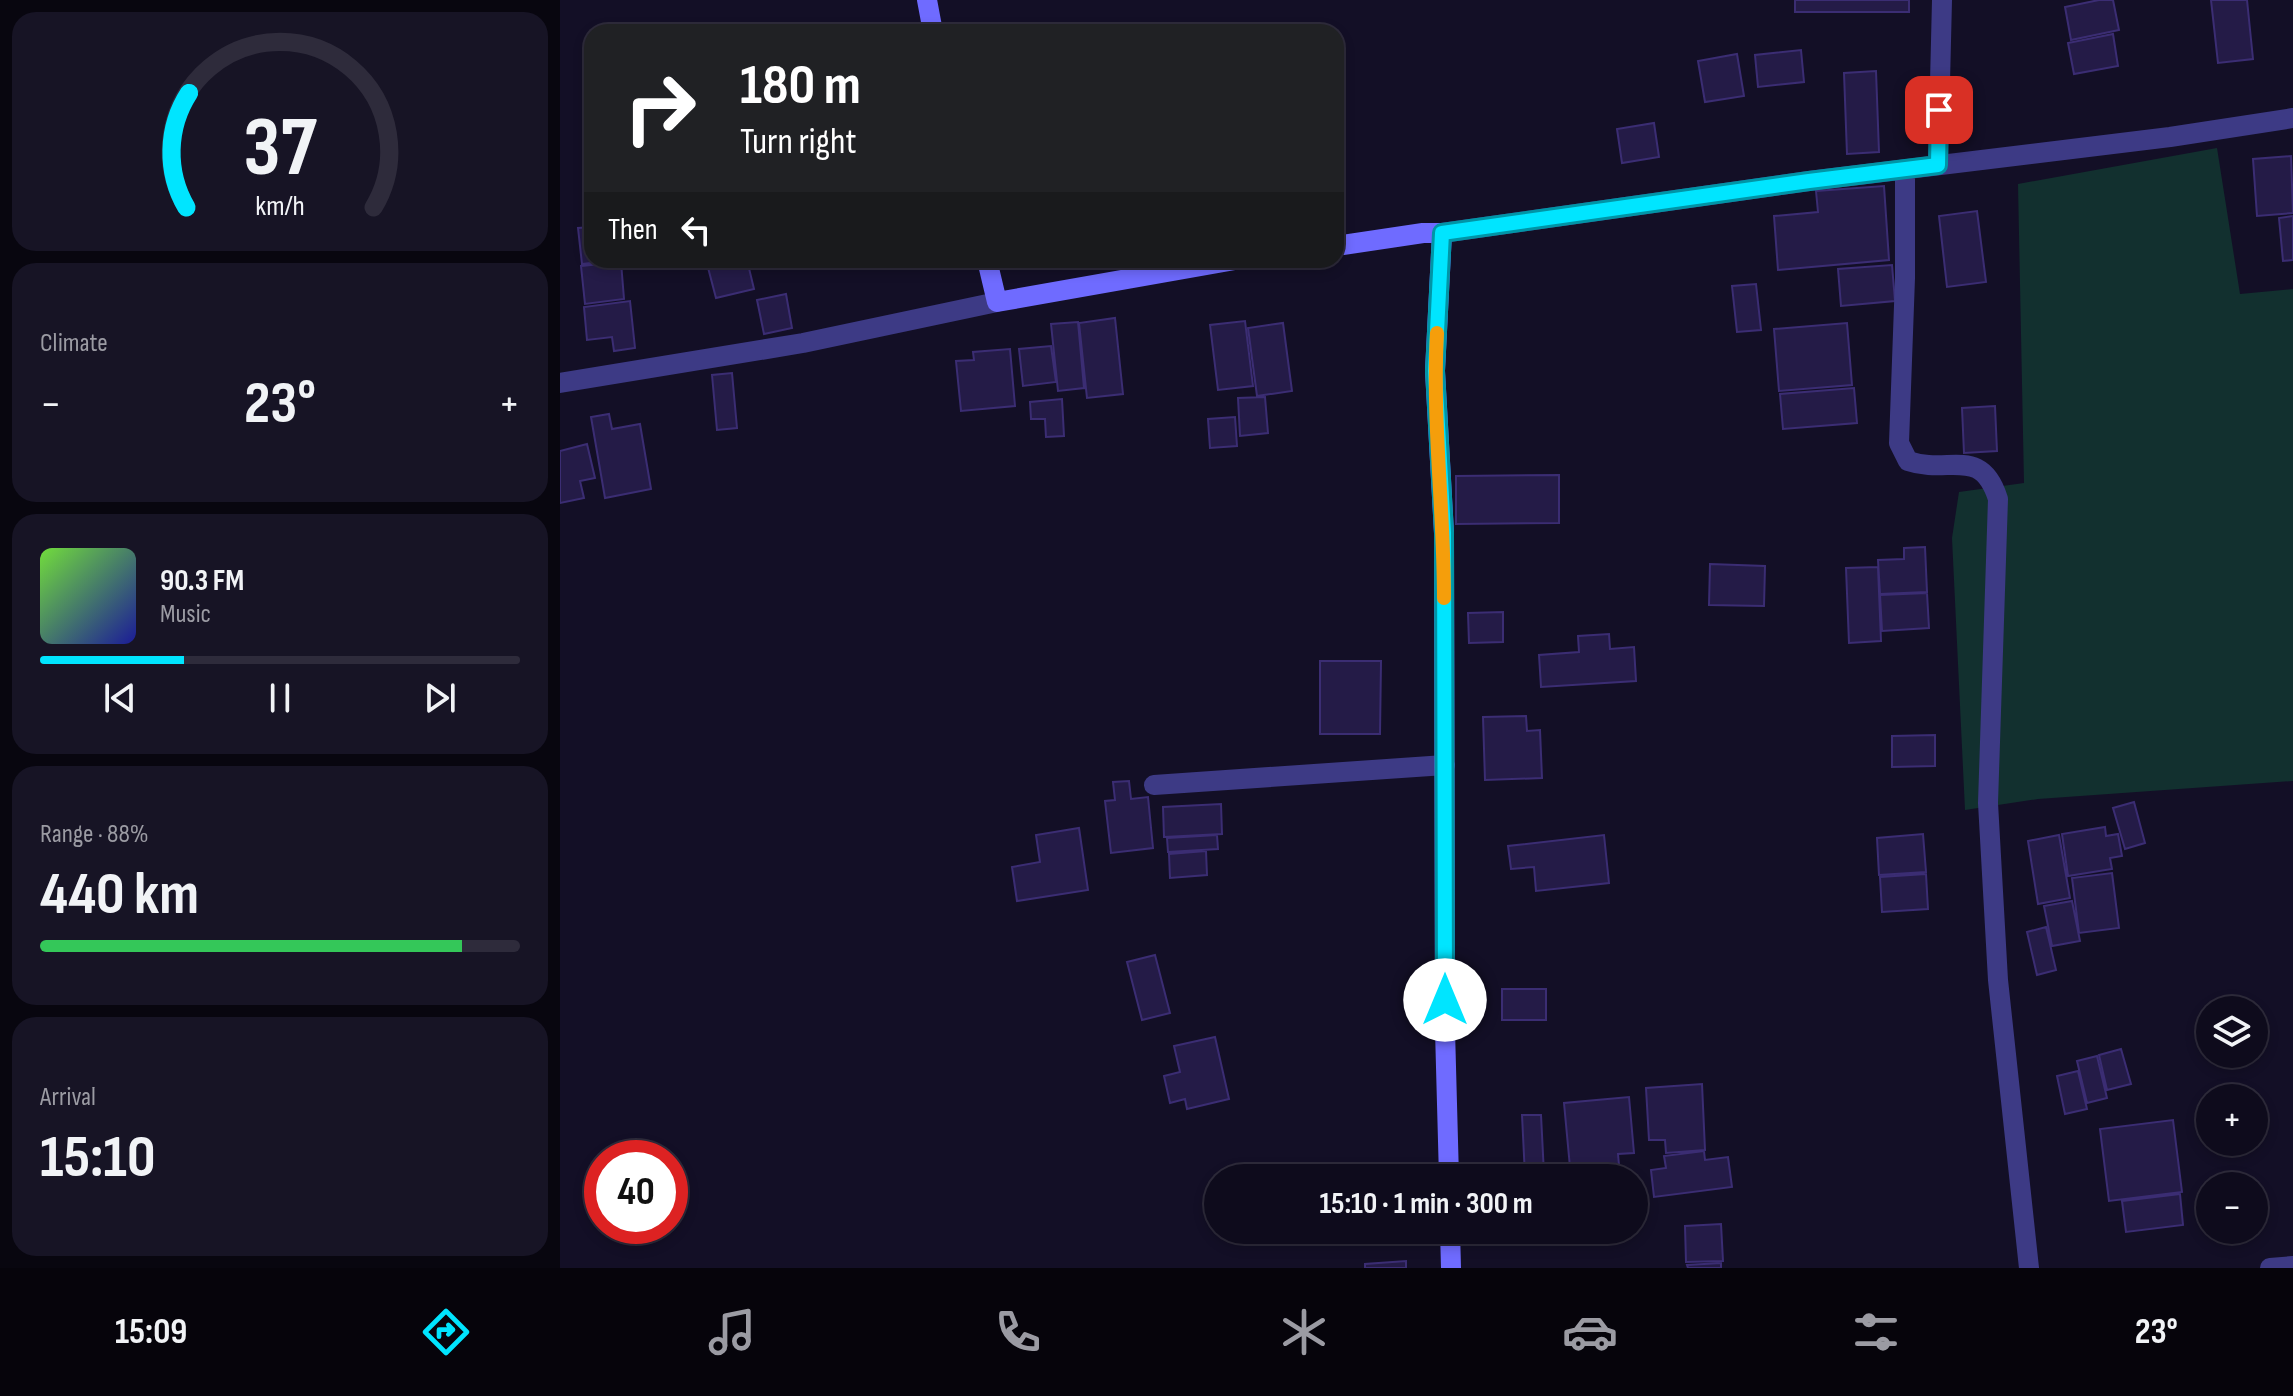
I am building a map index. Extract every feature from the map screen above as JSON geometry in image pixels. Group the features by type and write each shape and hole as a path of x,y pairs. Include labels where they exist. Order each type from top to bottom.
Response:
{"street":[{"path":"927,0 932,24"},
{"path":"1938,165 1942,0"},
{"path":"1344,245 1809,181 2170,137 2293,118"},
{"path":"1905,169 1899,443 1908,461 1972,466 1983,470 1991,478 1998,499 1988,803 1998,980 2029,1268"},
{"path":"1442,233 1435,371 1444,533 1445,1030 1449,1164"},
{"path":"989,268 997,302"},
{"path":"560,383 803,343 997,302 1190,268"},
{"path":"1154,785 1445,765"},
{"path":"1450,1244 1451,1268"},
{"path":"2270,1268 2293,1266"}],"green space":[{"path":"2217,148 2240,294 2293,289 2293,781 2038,799 1965,810 1952,538 1959,492 2024,483 2018,184"}],"building":[{"path":"1795,0 1909,0 1909,12 1795,12"},
{"path":"2113,0 2119,30 2071,40 2065,7"},
{"path":"2211,0 2247,0 2253,59 2218,63"},
{"path":"2113,34 2118,66 2074,74 2068,43"},
{"path":"1801,50 1804,82 1758,87 1755,55"},
{"path":"1737,54 1744,96 1705,102 1698,61"},
{"path":"1876,71 1879,152 1847,154 1844,73"},
{"path":"1654,123 1659,157 1622,163 1617,129"},
{"path":"2291,156 2293,213 2257,216 2253,159"},
{"path":"1884,186 1889,260 1778,270 1774,216 1818,212 1816,191"},
{"path":"1977,211 1986,282 1947,287 1939,216"},
{"path":"2293,216 2293,260 2283,261 2279,218"},
{"path":"578,228 584,228 584,264 582,264"},
{"path":"1892,265 1895,301 1841,306 1838,269"},
{"path":"581,266 621,268 624,299 585,304"},
{"path":"708,268 749,268 754,289 716,298"},
{"path":"1756,284 1761,330 1737,332 1732,286"},
{"path":"786,294 792,328 764,334 757,300"},
{"path":"630,301 635,348 614,351 612,337 587,340 584,307"},
{"path":"1115,318 1123,394 1087,398 1079,323"},
{"path":"1245,321 1253,386 1218,390 1210,325"},
{"path":"1078,322 1084,388 1058,391 1051,324"},
{"path":"1283,323 1292,391 1257,396 1248,328"},
{"path":"1847,323 1852,385 1779,391 1774,329"},
{"path":"1051,346 1056,382 1023,386 1019,349"},
{"path":"1010,349 1015,406 961,411 956,361 974,360 973,352"},
{"path":"732,373 737,428 717,430 712,375"},
{"path":"1854,388 1857,423 1783,429 1780,394"},
{"path":"1265,397 1268,433 1240,436 1238,398"},
{"path":"1062,399 1064,436 1046,437 1045,419 1031,419 1030,402"},
{"path":"1995,406 1997,451 1964,453 1962,408"},
{"path":"609,414 612,429 640,424 651,489 605,498 591,417"},
{"path":"1235,417 1237,446 1210,448 1208,419"},
{"path":"587,444 595,478 580,481 584,498 560,503 560,451"},
{"path":"1559,475 1559,523 1456,524 1456,476"},
{"path":"1925,547 1927,592 1880,594 1878,560 1904,559 1904,548"},
{"path":"1710,564 1765,566 1764,606 1709,605"},
{"path":"1878,567 1881,641 1849,643 1846,568"},
{"path":"1927,593 1929,628 1882,631 1880,595"},
{"path":"1503,612 1503,642 1469,643 1468,613"},
{"path":"1609,634 1610,649 1634,647 1636,681 1541,687 1539,655 1579,652 1578,636"},
{"path":"1320,661 1381,661 1380,734 1320,734"},
{"path":"1526,716 1527,731 1540,730 1542,778 1485,780 1483,717"},
{"path":"1935,735 1935,766 1892,767 1892,736"},
{"path":"1129,781 1131,799 1148,797 1153,848 1111,853 1105,801 1115,800 1113,782"},
{"path":"2134,802 2145,843 2125,849 2113,808"},
{"path":"1221,804 1222,834 1164,837 1163,807"},
{"path":"2105,827 2106,836 2118,834 2122,856 2110,858 2112,869 2068,876 2062,834"},
{"path":"1079,828 1088,890 1017,901 1012,867 1040,862 1036,835"},
{"path":"1923,834 1926,872 1879,875 1877,838"},
{"path":"1217,835 1218,849 1168,852 1167,838"},
{"path":"1604,835 1609,883 1536,891 1534,867 1511,869 1508,846"},
{"path":"2059,835 2070,898 2038,904 2028,841"},
{"path":"1206,851 1207,875 1170,878 1169,854"},
{"path":"2112,873 2119,928 2079,933 2072,878"},
{"path":"1926,874 1928,909 1882,912 1880,877"},
{"path":"2072,901 2080,941 2052,946 2044,906"},
{"path":"2046,927 2056,970 2037,975 2027,932"},
{"path":"1155,955 1170,1013 1142,1020 1127,962"},
{"path":"1502,989 1546,989 1546,1020 1502,1020"},
{"path":"1215,1037 1229,1099 1187,1109 1185,1099 1170,1103 1164,1076 1180,1072 1174,1046"},
{"path":"2121,1049 2131,1084 2107,1090 2099,1055"},
{"path":"2097,1056 2107,1098 2087,1103 2077,1061"},
{"path":"2078,1071 2087,1109 2065,1114 2057,1076"},
{"path":"1702,1084 1705,1150 1666,1153 1665,1140 1649,1140 1646,1088"},
{"path":"1629,1097 1634,1153 1618,1154 1619,1164 1570,1164 1564,1103"},
{"path":"1522,1115 1541,1115 1543,1164 1524,1164"},
{"path":"2173,1120 2182,1192 2109,1201 2100,1129"},
{"path":"1704,1151 1705,1160 1728,1157 1732,1187 1654,1197 1651,1170 1666,1168 1664,1156"},
{"path":"2180,1194 2183,1225 2126,1232 2122,1201"},
{"path":"1721,1224 1723,1261 1686,1262 1685,1226"},
{"path":"1406,1261 1406,1268 1365,1268 1365,1264"},
{"path":"1721,1263 1721,1268 1688,1268 1687,1265"}],"slow traffic":[{"path":"1437,333 1435,371 1444,533 1444,598"}],"route":[{"path":"1445,1000 1444,533 1435,371 1442,233 1938,165 1939,110"}]}
